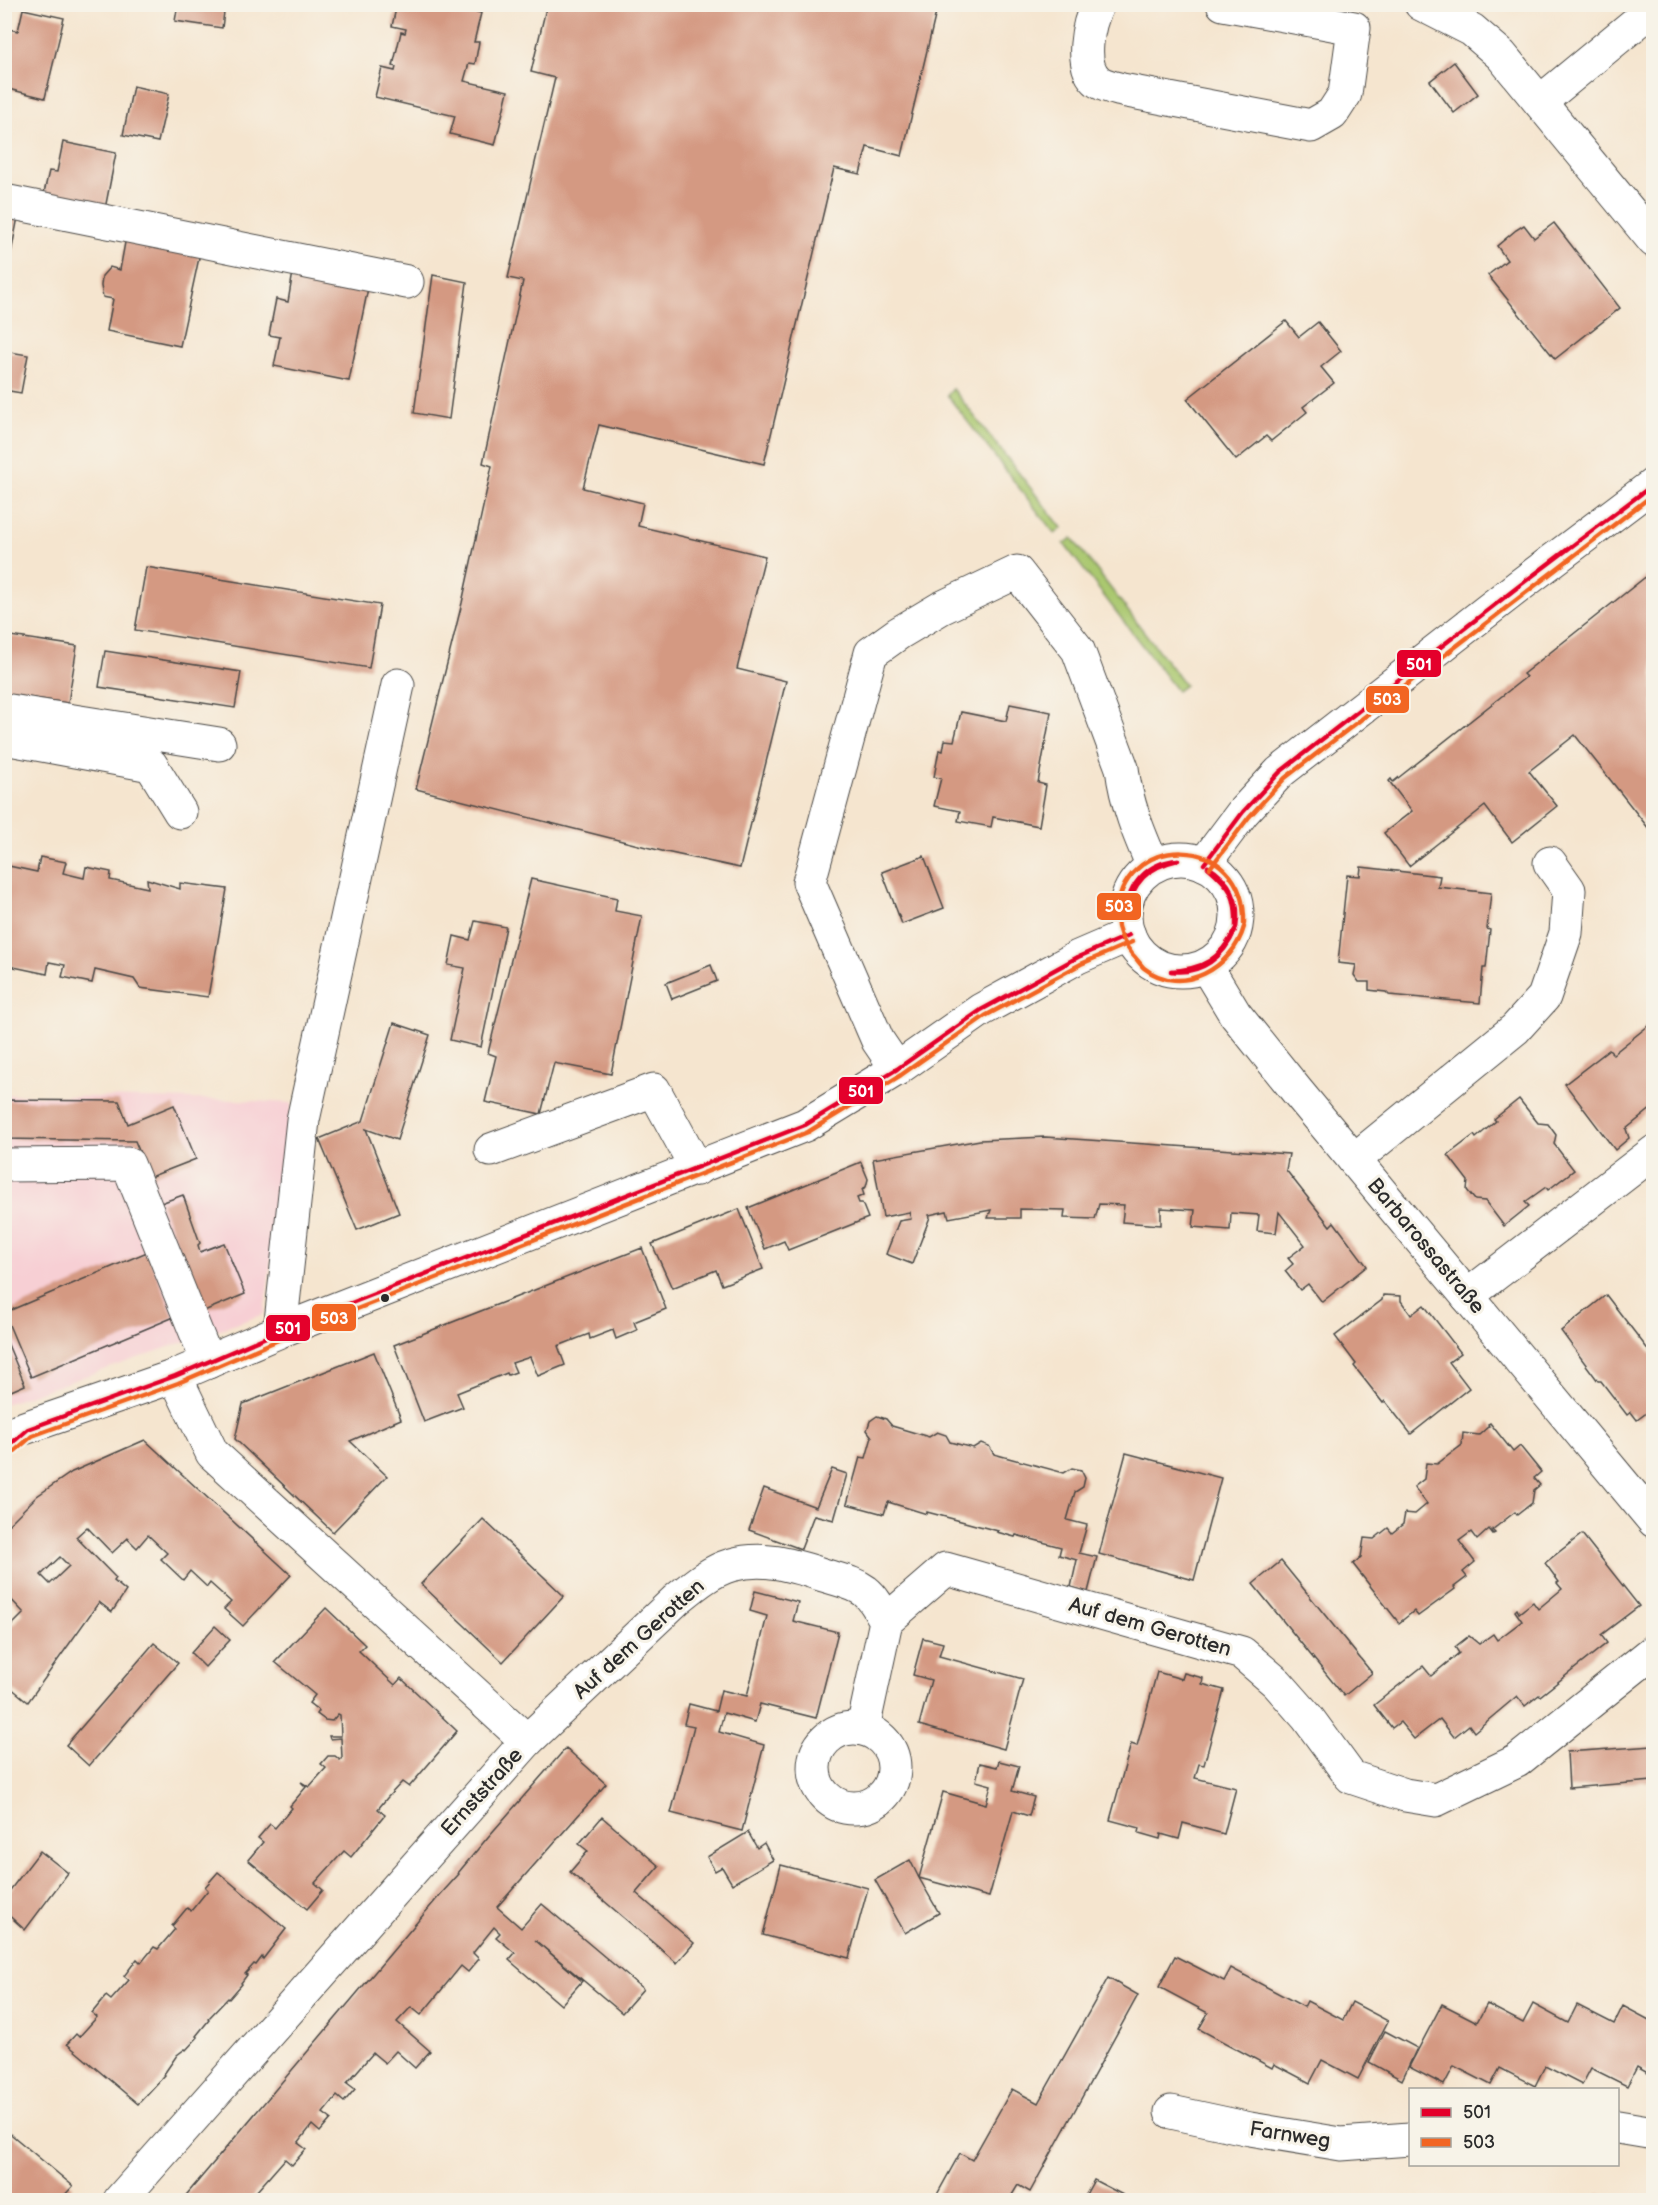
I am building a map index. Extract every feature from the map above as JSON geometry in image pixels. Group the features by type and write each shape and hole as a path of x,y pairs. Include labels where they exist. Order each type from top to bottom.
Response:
{"street":[{"path":"1098,4 1092,16 1086,40 1090,68 1098,81 1122,90 1311,126 1332,114 1345,94 1354,28 1223,4"},
{"path":"1421,4 1468,17 1653,241"},
{"path":"1540,102 1653,8"},
{"path":"4,201 407,282"},
{"path":"1204,864 1243,812 1280,772 1519,585 1653,484"},
{"path":"897,1069 878,1041 808,882 872,653 899,633 941,608 1017,572 1078,650 1122,768 1124,788 1135,826 1153,866"},
{"path":"280,1332 303,1120 398,686"},
{"path":"4,710 219,744"},
{"path":"4,738 151,765 180,812"},
{"path":"1169,860 1187,860 1204,864 1219,874 1230,888 1237,905 1237,924 1232,941 1206,966 1188,971 1169,970 1152,964 1138,951 1129,935 1126,904 1132,889 1141,876 1153,866 1169,860"},
{"path":"1354,1160 1515,1029 1544,997 1566,933 1569,890 1550,863"},
{"path":"12,1438 175,1376 280,1332 805,1125 897,1069 981,1010 1078,957 1129,935"},
{"name":"Barbarossastraße","path":"1206,966 1235,1014 1653,1521"},
{"path":"491,1150 654,1089 697,1169"},
{"path":"1467,1296 1653,1152"},
{"path":"4,1165 129,1164 208,1362"},
{"name":"Ernststraße","path":"120,2200 527,1741 212,1454 175,1376"},
{"name":"Auf dem Gerotten","path":"527,1741 699,1581 730,1565 757,1561 783,1562 854,1584 876,1603 886,1621 946,1569 1242,1653 1277,1683 1307,1717 1352,1777 1405,1794 1436,1800 1517,1761 1653,1651"},
{"path":"863,1728 886,1621"},
{"name":"Farnweg","path":"1171,2112 1294,2138 1341,2144 1409,2139"},
{"path":"1619,2127 1653,2133"}],"shaded area":[{"path":"5,1095 292,1103 264,1314 5,1404"}],"green space":[{"path":"953,389 1062,528 1055,534 947,395"},
{"path":"1072,538 1185,685 1177,691 1064,544"}],"building":[{"path":"178,4 225,4 222,28 175,21"},
{"path":"397,4 452,4 452,6 481,13 474,42 479,42 475,64 469,63 464,81 508,91 495,145 450,134 455,116 375,97 382,68 395,71 396,67 393,66 401,32 405,33 406,29 392,26"},
{"path":"547,4 938,4 902,156 867,147 860,174 834,168 764,464 599,425 583,488 643,503 638,526 765,556 737,669 786,681 740,868 666,852 416,789 462,603 492,466 483,463 523,281 508,278 555,78 531,72"},
{"path":"23,9 64,18 45,98 4,88 4,28 18,31"},
{"path":"1454,62 1478,94 1454,113 1430,81"},
{"path":"133,86 169,94 158,142 123,135"},
{"path":"63,142 116,153 105,209 43,197 49,171 57,172"},
{"path":"4,215 18,217 6,279 4,279"},
{"path":"1554,223 1620,308 1555,359 1488,275 1507,260 1497,246 1516,230 1524,225 1534,238"},
{"path":"126,237 200,253 180,346 107,331 113,299 103,297 102,276 110,267 120,270"},
{"path":"293,272 368,288 349,381 274,366 280,337 269,335 276,299 288,302"},
{"path":"433,275 467,282 449,419 414,413"},
{"path":"1286,321 1299,337 1318,322 1341,351 1321,367 1334,383 1303,407 1307,412 1271,441 1266,436 1236,460 1187,399"},
{"path":"4,351 28,355 21,393 4,390"},
{"path":"146,567 380,605 369,668 135,630"},
{"path":"1653,571 1653,834 1575,735 1529,771 1557,806 1512,842 1485,806 1409,866 1384,833 1412,811 1389,781 1391,779 1393,782 1526,677 1523,674"},
{"path":"4,635 77,646 68,703 7,694 6,698 4,697"},
{"path":"105,651 241,672 235,708 99,687"},
{"path":"1010,704 1051,712 1038,783 1046,785 1039,826 993,817 991,827 958,821 960,811 934,806 941,778 934,777 939,750 943,751 945,740 954,741 961,712 1006,721"},
{"path":"924,856 944,908 902,924 882,872"},
{"path":"40,857 66,862 63,873 84,878 86,867 111,872 110,880 148,888 147,879 180,889 180,883 227,889 208,997 140,988 134,979 95,970 92,983 62,977 65,965 49,962 47,974 4,965 4,865 37,872"},
{"path":"1361,867 1440,876 1438,887 1491,893 1487,929 1490,930 1480,1003 1389,995 1386,992 1369,990 1369,982 1359,982 1354,975 1356,965 1338,963 1347,875 1360,876"},
{"path":"531,879 617,898 615,911 642,916 611,1074 554,1063 541,1114 485,1102 496,1056 488,1053"},
{"path":"475,921 506,927 481,1047 450,1040 465,968 448,965 454,936 470,940"},
{"path":"711,965 717,981 672,999 666,983"},
{"path":"1653,1022 1653,1111 1652,1108 1626,1129 1629,1138 1615,1150 1565,1084 1609,1050 1613,1054"},
{"path":"394,1023 430,1035 397,1140 366,1129 399,1213 357,1230 319,1139 363,1121"},
{"path":"1519,1099 1538,1123 1548,1124 1556,1135 1554,1144 1574,1170 1548,1190 1546,1187 1525,1202 1529,1206 1504,1226 1485,1201 1475,1200 1467,1190 1468,1181 1448,1155 1474,1135 1476,1138 1496,1121 1494,1119"},
{"path":"4,1100 119,1101 128,1124 174,1105 196,1159 150,1177 135,1141 4,1139"},
{"path":"1045,1137 1289,1154 1286,1170 1330,1226 1334,1222 1367,1266 1322,1302 1308,1284 1300,1290 1285,1271 1293,1264 1288,1258 1305,1245 1279,1212 1276,1233 1257,1231 1259,1215 1231,1213 1230,1230 1193,1227 1195,1210 1161,1208 1161,1225 1122,1222 1124,1205 1099,1204 1095,1219 1064,1218 1065,1210 1020,1209 1020,1218 988,1218 991,1210 949,1218 947,1211 929,1215 912,1264 886,1254 899,1221 911,1219 909,1212 883,1217 873,1159 980,1140"},
{"path":"861,1162 868,1179 866,1187 862,1189 864,1195 857,1198 859,1203 862,1203 868,1218 788,1250 784,1241 765,1249 748,1208"},
{"path":"183,1195 200,1243 198,1245 200,1252 224,1243 245,1294 204,1311 161,1203"},
{"path":"739,1209 763,1269 722,1285 716,1270 672,1288 652,1244"},
{"path":"642,1248 666,1309 634,1322 637,1330 616,1339 613,1330 590,1339 589,1334 558,1346 565,1365 538,1376 530,1357 512,1363 516,1372 508,1375 507,1373 457,1393 463,1407 424,1422 394,1345"},
{"path":"147,1252 174,1317 31,1377 4,1313"},
{"path":"1383,1295 1401,1296 1401,1301 1411,1315 1424,1305 1461,1353 1449,1362 1469,1388 1411,1434 1354,1366 1356,1364 1335,1336 1382,1300"},
{"path":"1606,1295 1653,1356 1653,1395 1649,1399 1653,1408 1637,1420 1631,1412 1627,1415 1561,1331"},
{"path":"4,1335 25,1385 4,1394"},
{"path":"374,1352 401,1419 350,1441 387,1476 333,1532 235,1439 243,1404"},
{"path":"877,1416 886,1419 892,1426 929,1437 937,1432 946,1435 950,1442 973,1448 981,1443 989,1446 994,1454 1064,1473 1072,1468 1081,1470 1085,1478 1083,1487 1075,1492 1067,1520 1087,1525 1079,1553 1097,1557 1088,1592 1071,1587 1077,1560 1059,1555 1061,1547 1016,1535 1015,1537 888,1502 884,1514 847,1504 860,1457 866,1458 872,1437 867,1430 870,1421"},
{"path":"1490,1423 1513,1452 1520,1446 1541,1472 1534,1478 1540,1485 1534,1490 1532,1503 1517,1515 1515,1512 1492,1530 1495,1533 1493,1534 1489,1529 1477,1540 1471,1532 1459,1541 1475,1562 1463,1572 1467,1577 1454,1587 1455,1589 1418,1616 1414,1611 1399,1623 1353,1564 1361,1557 1364,1538 1374,1539 1388,1528 1392,1533 1403,1524 1405,1513 1415,1514 1427,1504 1414,1487 1424,1479 1426,1463 1437,1464 1462,1445 1463,1433 1479,1435"},
{"path":"145,1440 291,1575 243,1626 224,1609 231,1602 210,1583 207,1587 190,1571 183,1580 161,1559 167,1553 148,1535 137,1548 128,1539 129,1537 112,1553 87,1527 76,1537 116,1578 114,1581 126,1591 112,1612 99,1602 28,1702 4,1682 4,1633 24,1613 4,1592 4,1529 37,1496 72,1472","holes":["60,1557 69,1566 50,1584 41,1575"]},
{"path":"1126,1453 1221,1478 1194,1580 1099,1554"},
{"path":"832,1469 847,1474 834,1520 814,1515 801,1549 749,1530 764,1488 816,1507"},
{"path":"483,1519 564,1596 503,1662 421,1584"},
{"path":"1582,1534 1639,1606 1601,1635 1607,1643 1540,1696 1525,1706 1517,1696 1474,1732 1469,1725 1454,1737 1440,1719 1414,1739 1400,1722 1392,1728 1374,1705 1423,1666 1431,1676 1459,1653 1455,1647 1469,1636 1479,1644 1493,1634 1497,1640 1522,1621 1515,1611 1517,1609 1519,1613 1533,1602 1538,1609 1562,1589 1545,1563"},
{"path":"1281,1561 1372,1673 1344,1696 1253,1584"},
{"path":"755,1591 798,1602 793,1621 838,1632 816,1718 760,1704 755,1722 724,1713 719,1732 764,1745 742,1831 671,1813 694,1726 684,1724 689,1704 716,1711 721,1690 747,1696 767,1616 750,1611"},
{"path":"326,1608 365,1645 359,1651 395,1685 401,1678 457,1731 409,1787 402,1782 387,1798 378,1809 385,1815 351,1857 344,1851 315,1883 323,1890 307,1909 248,1860 263,1842 258,1838 270,1824 275,1828 292,1808 290,1806 306,1787 301,1782 309,1787 326,1768 321,1764 328,1756 335,1756 340,1760 342,1758 341,1738 330,1739 329,1736 341,1736 340,1715 338,1714 332,1721 325,1720 317,1714 319,1711 309,1703 315,1695 275,1662"},
{"path":"215,1626 230,1640 205,1667 191,1653"},
{"path":"923,1638 943,1643 939,1656 1023,1679 1004,1749 919,1725 931,1680 913,1675"},
{"path":"154,1643 178,1663 89,1766 66,1745"},
{"path":"1157,1672 1182,1679 1184,1673 1203,1678 1202,1684 1224,1690 1204,1765 1199,1764 1195,1778 1236,1788 1224,1834 1183,1823 1179,1839 1161,1834 1160,1839 1139,1833 1140,1828 1110,1820 1131,1744 1137,1746"},
{"path":"1653,1746 1653,1781 1569,1788 1567,1752"},
{"path":"566,1748 606,1784 497,1907 521,1928 542,1904 643,1989 622,2013 535,1940 582,1981 561,2005 509,1960 515,1953 496,1937 500,1933 494,1927 473,1953 479,1959 468,1972 461,1966 421,2015 411,2007 397,2022 430,2051 415,2068 396,2051 385,2063 373,2053 347,2083 355,2089 344,2102 337,2096 323,2113 331,2119 320,2132 312,2125 298,2143 306,2149 292,2165 285,2159 249,2200 182,2200 488,1837"},
{"path":"999,1761 1019,1766 1012,1791 1034,1797 1029,1816 1013,1811 989,1897 919,1878 943,1792 986,1804 991,1785 976,1781 980,1763 997,1767"},
{"path":"602,1817 659,1866 636,1893 694,1943 677,1963 570,1872 588,1851 579,1844"},
{"path":"748,1832 757,1848 764,1843 773,1860 732,1884 722,1867 715,1871 707,1857"},
{"path":"40,1851 68,1873 25,1930 4,1911 4,1898"},
{"path":"910,1860 939,1913 905,1933 875,1880"},
{"path":"781,1865 868,1888 849,1958 763,1935"},
{"path":"218,1872 286,1929 263,1959 262,1957 245,1974 247,1975 242,1984 229,1999 208,2019 196,2036 198,2037 186,2050 177,2055 165,2075 138,2104 67,2044 76,2034 79,2037 97,2017 92,2013 106,1996 111,2000 129,1980 124,1976 137,1959 141,1963 154,1947 158,1949 175,1929 172,1926 187,1908 191,1911 208,1890 205,1887"},
{"path":"1175,1956 1224,1981 1231,1968 1304,2007 1307,2001 1343,2020 1352,2002 1388,2021 1358,2079 1322,2060 1310,2083 1274,2064 1272,2068 1199,2029 1208,2013 1159,1987"},
{"path":"1108,1978 1138,1995 1030,2192 1018,2185 1009,2200 934,2200 960,2153 972,2160 1012,2089 1038,2103"},
{"path":"1442,2004 1477,2022 1487,2004 1523,2023 1533,2004 1568,2023 1577,2005 1614,2024 1623,2006 1653,2022 1653,2076 1637,2067 1627,2086 1591,2068 1582,2085 1545,2066 1535,2086 1500,2068 1491,2085 1454,2066 1444,2085 1409,2067"},
{"path":"1385,2031 1417,2048 1402,2080 1369,2062"},
{"path":"7,2131 73,2186 60,2200 4,2200 4,2134"},
{"path":"1094,2180 1125,2196 1122,2200 1083,2200"},
{"path":"1598,2194 1613,2200 1595,2200"}],"transit line":[{"name":"501","path":"1204,864 1243,812 1280,772 1654,484"},
{"name":"503","path":"1210,868 1249,817 1285,778 1654,494"},
{"name":"503","path":"1244,924 1239,893 1226,871 1205,857 1182,853 1158,856 1138,868 1123,889 1117,917 1118,927 1124,941 1142,966 1159,976 1174,980 1189,979 1204,974 1218,965 1238,941 1244,927"},
{"name":"501","path":"1126,913 1131,892 1142,876 1158,865 1178,860"},
{"name":"501","path":"1126,913 1137,884 1143,877 1158,867 1178,860"},
{"name":"501","path":"1208,867 1222,878 1232,892 1237,909 1236,927"},
{"name":"501","path":"1208,867 1222,880 1231,893 1234,900 1236,927"},
{"name":"501","path":"1171,971 1192,970 1210,962 1225,948 1235,930"},
{"name":"501","path":"1171,971 1193,968 1210,961 1223,948 1235,930"},
{"name":"501","path":"4,1450 28,1429 175,1376 280,1331 805,1125 897,1069 981,1010 1078,957 1129,935"},
{"name":"503","path":"9,1456 32,1436 178,1383 283,1338 808,1132 901,1075 985,1016 1081,964 1132,942"}]}
